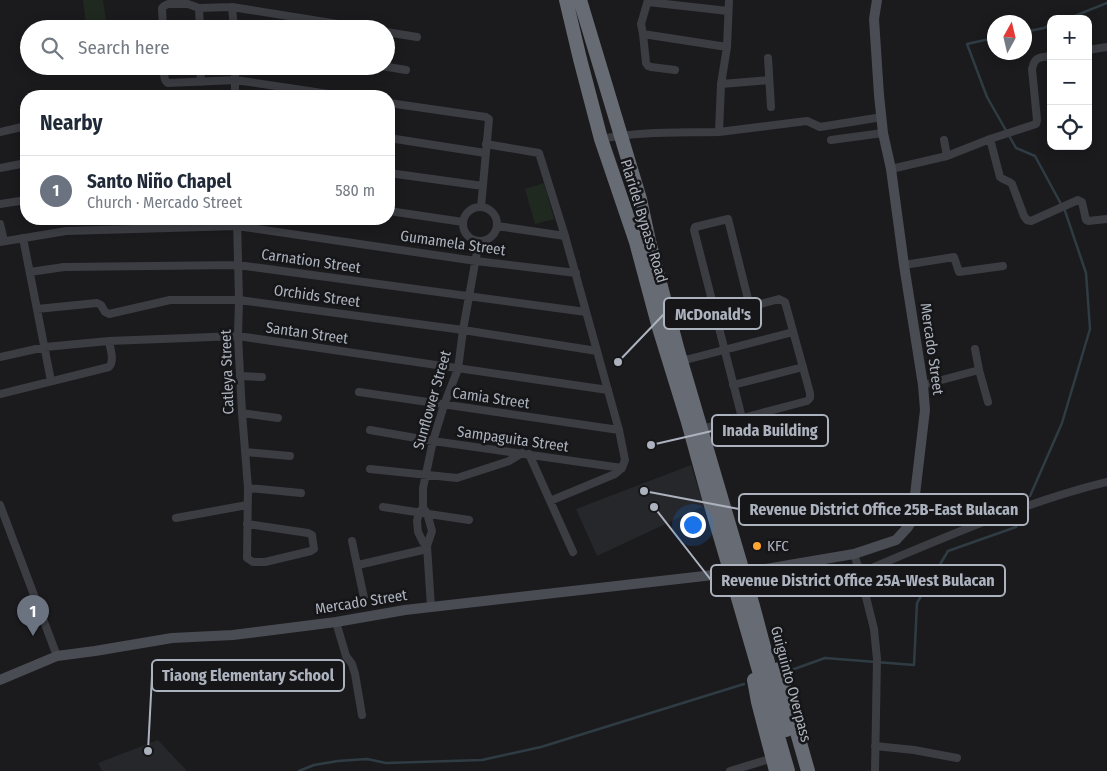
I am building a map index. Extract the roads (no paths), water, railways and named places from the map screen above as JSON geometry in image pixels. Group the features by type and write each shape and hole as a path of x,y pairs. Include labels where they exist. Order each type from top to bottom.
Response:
{"highway":[{"name":"Plaridel Bypass Road","path":"566,0 602,139 636,242 710,502 736,572 753,606"},
{"name":"Plaridel Bypass Road","path":"580,0 640,199 649,241 701,428 736,572 745,623"},
{"name":"Guiguinto Overpass","path":"753,606 798,771"},
{"path":"753,606 769,637 808,771"},
{"name":"Guiguinto Overpass","path":"745,623 788,771"},
{"path":"745,623 758,702 775,765"}],"street":[{"path":"719,132 720,84 727,47 730,0"},
{"name":"Mercado Street","path":"0,680 57,656 172,638 233,635 336,622 405,610 758,570 854,554 896,540 911,524 925,410 923,385 883,133 874,19 877,0"},
{"path":"676,70 651,67 646,62 641,24 648,1 728,11"},
{"path":"163,20 162,8 164,6 168,4 188,4 199,8 232,7 313,20"},
{"path":"232,7 233,20"},
{"path":"199,8 200,20"},
{"path":"395,33 417,36"},
{"path":"643,34 727,47"},
{"path":"1092,49 1107,47"},
{"path":"890,168 947,156 1036,124 1032,69 1034,62 1038,58 1047,57"},
{"path":"768,58 771,107"},
{"path":"395,68 406,70"},
{"path":"165,75 168,83 236,80 302,90"},
{"path":"201,75 201,82"},
{"path":"235,90 236,75"},
{"path":"720,84 769,80"},
{"path":"395,104 489,119 481,207"},
{"path":"602,139 642,133 719,132 807,121 820,127 882,117"},
{"path":"0,132 20,127"},
{"path":"831,140 883,133"},
{"path":"395,139 485,153"},
{"path":"990,139 1000,177 1012,184 1027,220 1030,221 1078,200 1082,202 1086,220 1107,220"},
{"path":"944,140 947,156"},
{"path":"486,144 539,153 576,273 619,430 625,460 622,468 615,474 550,501"},
{"path":"0,168 20,164"},
{"path":"395,174 483,186"},
{"path":"0,204 20,201"},
{"path":"481,207 486,208 495,215 497,226 496,231 489,238 479,241 474,240 465,232 463,222 467,212 481,207"},
{"path":"395,212 463,222"},
{"path":"742,418 694,230 695,227 728,219 750,306"},
{"path":"0,224 2,242"},
{"name":"Gumamela Street","path":"2,242 66,232 186,225"},
{"name":"Catleya Street","path":"237,225 238,336 248,488 247,505 247,524 247,558 253,562 265,562 314,549 312,535 308,533 247,524"},
{"name":"Gumamela Street","path":"255,225 476,261 576,273"},
{"path":"497,226 565,236"},
{"path":"23,238 51,381"},
{"name":"Sunflower Street","path":"431,607 427,547 432,531 423,511 423,488 433,441 458,369 479,241"},
{"path":"904,265 954,257 958,272 1003,266"},
{"name":"Carnation Street","path":"30,272 64,267 238,265 586,312"},
{"path":"701,428 807,401 810,398 785,302 779,299 716,316"},
{"name":"Orchids Street","path":"37,308 96,302 109,314 170,300 239,300 463,330 597,351"},
{"path":"681,360 793,332"},
{"name":"Santan Street","path":"0,357 45,347 108,341 238,336 608,390"},
{"path":"0,394 110,367 112,361 108,341"},
{"path":"975,349 988,402"},
{"path":"733,385 803,367"},
{"path":"923,385 979,370"},
{"path":"240,376 262,377"},
{"name":"Camia Street","path":"359,392 619,430"},
{"path":"242,413 278,418"},
{"name":"Sampaguita Street","path":"370,430 622,468"},
{"path":"246,452 290,456"},
{"path":"370,469 457,478 526,454 574,552"},
{"path":"860,572 953,534 1055,496 1107,482"},
{"path":"248,488 301,493"},
{"path":"0,505 57,656"},
{"path":"176,518 247,505"},
{"path":"384,507 423,511 469,520"},
{"name":"Sunflower Street","path":"423,511 417,521 418,532 427,547"},
{"path":"352,541 364,598"},
{"path":"358,565 427,547"},
{"path":"854,554 874,629 877,659 875,771"},
{"path":"336,622 346,656 352,664 355,674 362,714"},
{"path":"874,746 914,750 957,758"},
{"path":"730,771 775,765"}],"waterway":[{"path":"1077,15 1107,3"},
{"path":"1032,30 1047,27"},
{"path":"987,40 967,44 987,97 1016,148 1035,156 1061,204"},
{"path":"1030,496 1062,423 1090,329 1086,273 1064,208"},
{"path":"786,672 825,658 914,665 917,603 948,551 1016,527 1024,509"},
{"path":"299,771 314,765 367,759 386,763 482,760 541,747 744,684"}],"place":[{"name":"McDonald's","path":"618,362"},
{"name":"Inada Building","path":"651,445"},
{"name":"Revenue District Office 25B-East Bulacan","path":"644,491"},
{"name":"Revenue District Office 25A-West Bulacan","path":"654,507"},
{"name":"KFC","path":"757,546"},
{"name":"Santo Niño Chapel","path":"33,636"},
{"name":"Tiaong Elementary School","path":"148,751"}]}
